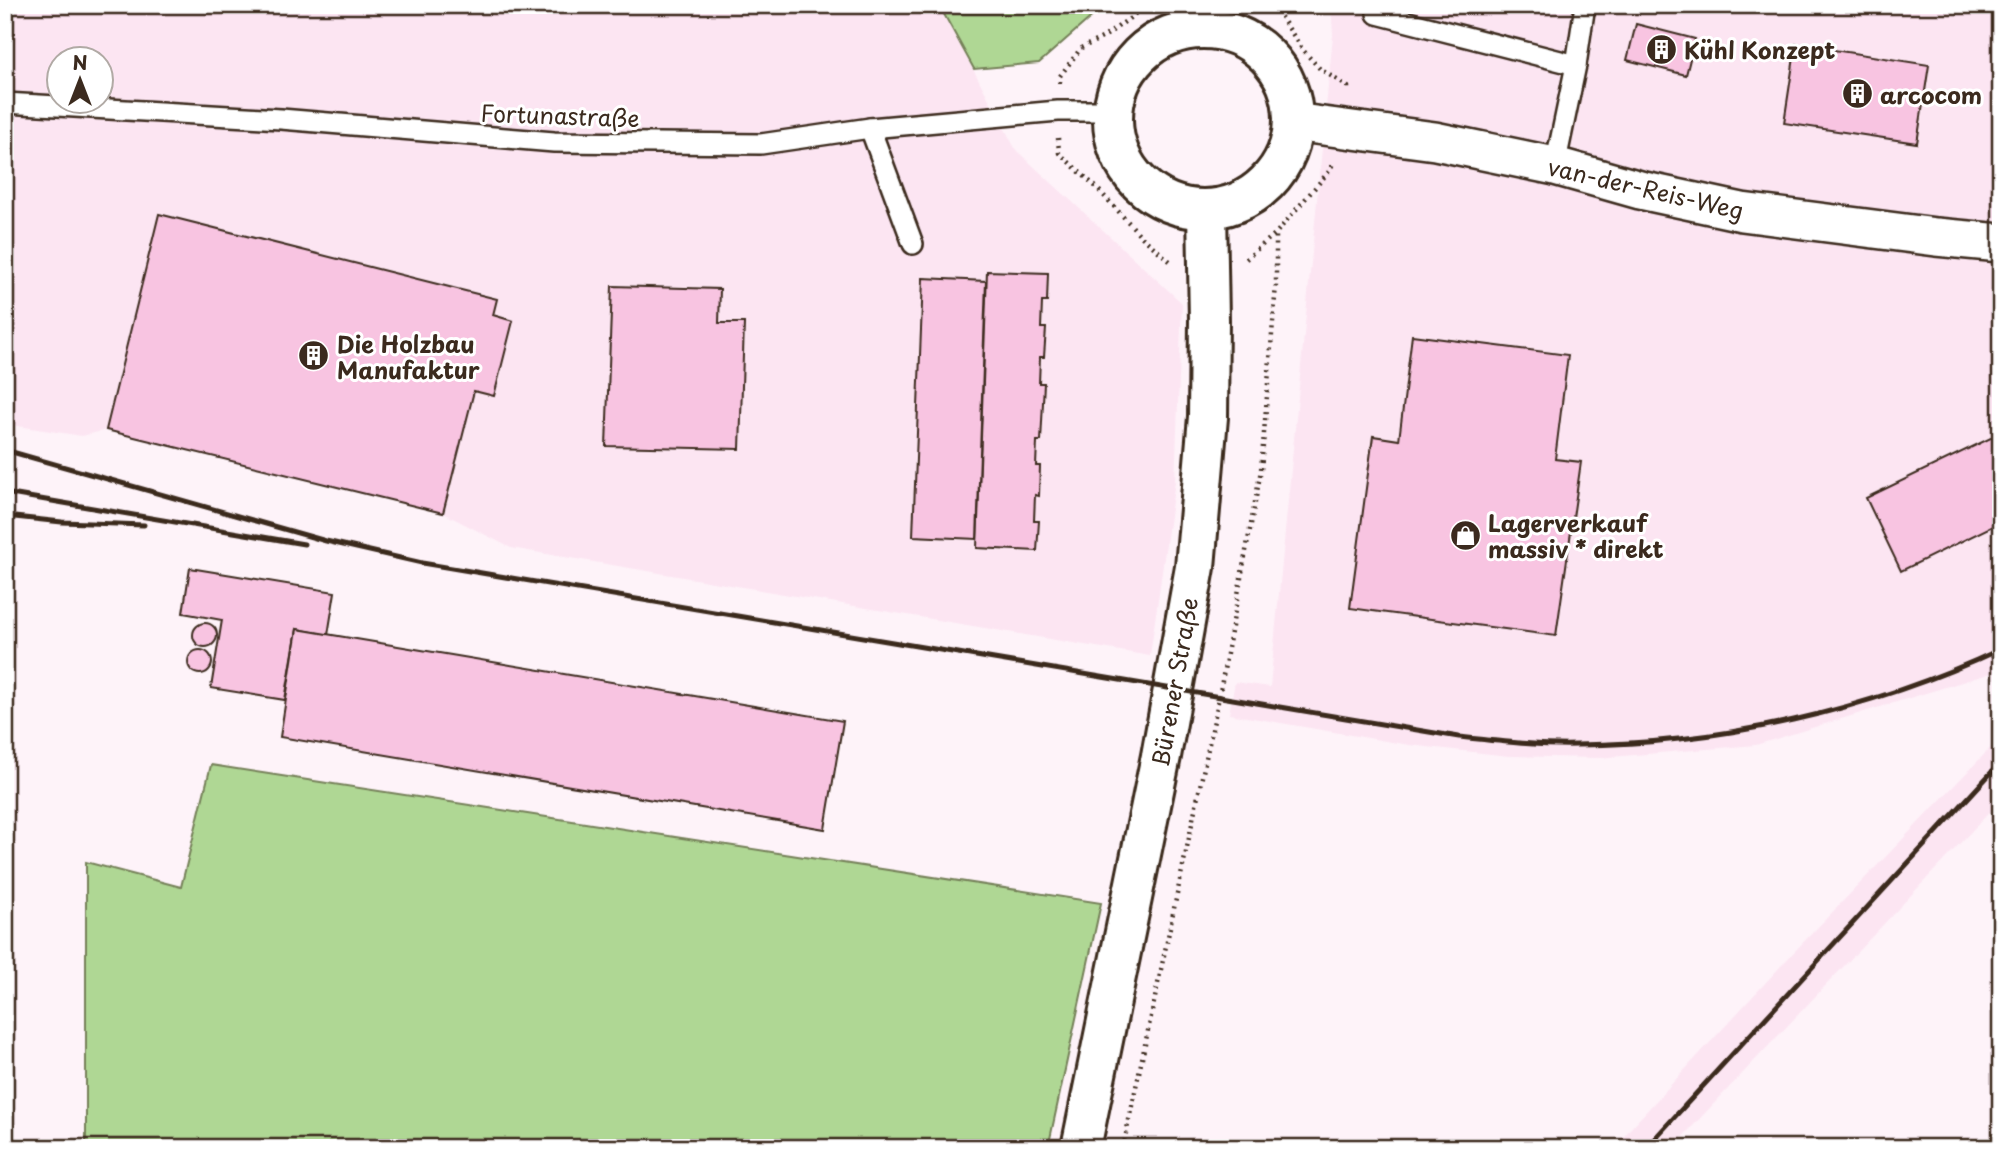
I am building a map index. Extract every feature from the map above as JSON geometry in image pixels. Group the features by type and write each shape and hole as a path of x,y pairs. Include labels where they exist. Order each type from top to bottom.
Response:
{"main road":[{"path":"1214,17 1254,45 1283,77 1293,122 1289,145 1281,165 1269,181 1253,194 1231,205 1207,209 1180,207 1156,197 1135,179 1119,154 1113,133 1112,111 1118,86 1131,64 1152,44 1177,33 1196,29 1214,17"},
{"name":"Bürener Straße","path":"1081,1148 1161,756 1195,566 1208,417 1207,209"}],"street":[{"name":"van-der-Reis-Weg","path":"1293,122 1435,141 1555,166 1640,190 1742,212 2001,243"}],"lane":[{"path":"1377,5 1377,14 1576,65"},
{"path":"1555,166 1576,65 1585,5"},
{"name":"Fortunastraße","path":"5,103 281,119 554,142 761,144 870,128 1058,111 1112,111"},
{"path":"870,128 913,244"}],"path":[{"path":"1143,5 1104,37 1081,48 1060,76 1059,153 1096,186 1142,237 1169,262 1208,264"},
{"path":"1123,1148 1219,697 1261,470 1276,285 1276,233"}],"shaded area":[{"path":"5,5 939,5 1016,150 1182,303 1175,481 1150,656 511,548 443,513 106,430 82,436 5,424"},
{"path":"1331,5 2001,5 2001,670 1756,745 1598,758 1509,756 1409,745 1229,714 1235,682 1270,687 1333,35"},
{"path":"2001,737 2001,800 1672,1148 1615,1148 1793,953"}],"green space":[{"path":"939,5 1105,5 1039,63 974,69"},
{"path":"211,765 1101,903 1048,1148 86,1148 86,862 181,887"}],"building":[{"path":"1540,5 1532,13 1524,12 1520,6"},
{"name":"Kühl Konzept","path":"1636,24 1695,39 1686,75 1627,60"},
{"name":"arcocom","path":"1796,44 1929,65 1917,143 1784,123"},
{"name":"Die Holzbau Manufaktur","path":"159,214 497,299 493,315 513,321 494,396 474,391 443,513 106,430"},
{"path":"987,271 1048,273 1047,302 1042,302 1041,328 1046,328 1044,357 1040,357 1039,383 1044,383 1041,441 1037,441 1039,496 1035,495 1034,521 1039,521 1037,551 977,548"},
{"path":"923,278 986,281 977,539 913,536"},
{"path":"612,286 720,289 719,323 744,323 740,449 606,446"},
{"name":"Lagerverkauf massiv * direkt","path":"1412,335 1568,355 1555,459 1581,462 1556,636 1350,608 1373,436 1399,440"},
{"path":"2001,433 2001,522 1901,571 1866,498"},
{"path":"190,568 335,592 328,635 297,629 285,700 211,688 222,620 183,613"},
{"path":"205,623 216,630 217,635 210,646 205,647 194,640 193,635 200,624"},
{"path":"297,629 843,721 825,829 280,737"},
{"path":"200,650 208,654 212,662 208,670 200,674 192,670 188,662 192,654"}],"railway":[{"path":"5,450 326,541 422,563 1459,737 1503,742 1562,745 1631,743 1740,731 1794,720 1899,690 2001,649"},
{"path":"5,493 304,544"},
{"path":"5,516 62,522 144,525"},
{"path":"1646,1148 2001,762"}],"place":[{"name":"Kühl Konzept","path":"1661,49"},
{"name":"arcocom","path":"1857,94"},
{"name":"Die Holzbau Manufaktur","path":"314,356"},
{"name":"Lagerverkauf massiv * direkt","path":"1465,535"}]}
